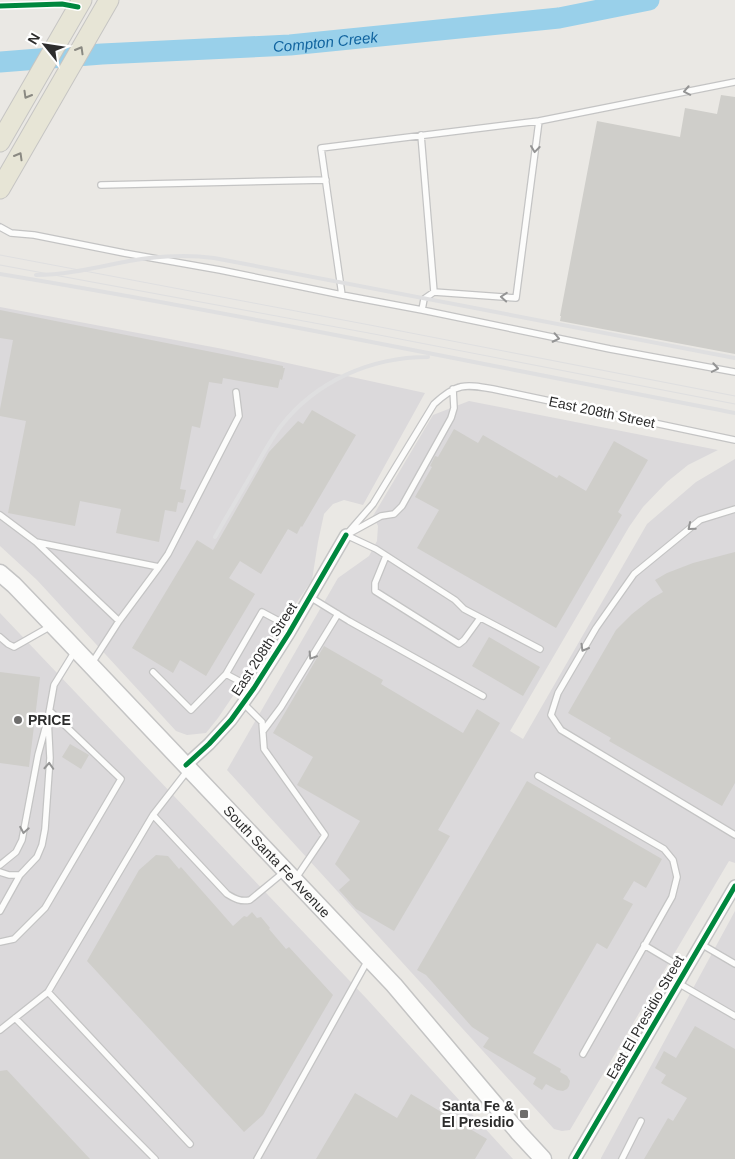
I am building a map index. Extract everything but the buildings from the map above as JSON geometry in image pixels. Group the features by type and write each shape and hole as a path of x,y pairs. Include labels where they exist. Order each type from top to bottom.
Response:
{"main road":[{"path":"0,142 80,4"},
{"path":"0,189 105,6"},
{"name":"South Santa Fe Avenue","path":"0,573 76,649 394,985 542,1159"}],"street":[{"name":"East 208th Street","path":"188,767 231,720 254,689 346,535"},
{"name":"East El Presidio Street","path":"575,1159 735,886"}],"lane":[{"path":"342,296 322,148 539,121 735,82"},
{"path":"422,310 424,299 434,292 516,298 539,121"},
{"path":"421,135 434,292"},
{"path":"101,185 326,180"},
{"path":"0,227 11,232 220,270 342,296 735,372"},
{"name":"East 208th Street","path":"346,535 373,504 434,404 444,394 458,387 473,385 735,440"},
{"path":"346,535 381,516 394,514 402,506 451,418 454,408 453,389"},
{"path":"91,665 118,621 168,554 239,416 236,392"},
{"path":"735,509 700,520 634,574 596,628 558,693 551,715 561,730 735,835"},
{"path":"0,515 36,542 118,621"},
{"path":"346,535 376,549 455,600 464,609 540,649"},
{"path":"36,542 159,567"},
{"path":"386,556 375,582 375,591 458,644 464,640 480,618"},
{"path":"310,597 483,696"},
{"path":"153,672 191,710 226,674 262,612 292,628"},
{"path":"262,731 281,707 338,614"},
{"path":"0,637 14,647 53,625"},
{"path":"0,865 16,852 22,840 38,755 50,711 54,685 76,649"},
{"path":"226,674 254,689"},
{"path":"153,815 227,894 243,901 250,900 290,875 325,835 264,749 262,722 243,703"},
{"path":"0,942 14,939 45,908 121,779 50,711"},
{"path":"0,911 20,875 37,857 42,845 45,829 50,758 48,718"},
{"path":"0,1030 48,992 153,815 188,767"},
{"path":"538,776 664,850 673,860 677,877 672,897 583,1054"},
{"path":"0,872 9,875 20,875"},
{"path":"701,944 735,964"},
{"path":"644,945 686,970"},
{"path":"257,1159 369,958"},
{"path":"678,983 735,1016"},
{"path":"48,992 190,1144"},
{"path":"15,1018 155,1159"},
{"path":"622,1159 641,1121"}],"shaded area":[{"path":"0,307 223,349 425,393 363,505 344,500 333,504 324,514 312,580 206,733 187,735 176,731 37,580 0,546"},
{"path":"469,401 718,450 688,465 667,482 643,507 629,527 510,731 523,739 647,524 696,482 735,459 735,863 729,861 570,1130 554,1129 227,770 338,578 369,556 377,541 378,526 373,516 433,415"},
{"path":"0,613 366,998 513,1159 0,1159"},
{"path":"735,911 735,1159 601,1159 601,1158"}],"waterway":[{"name":"Compton Creek","path":"0,62 102,54 290,45 559,18 649,0"}],"tram line":[{"path":"0,255 735,396"},
{"path":"0,265 374,334 735,404"}],"railway":[{"path":"36,275 71,272 161,257 192,256 214,258 735,358"},
{"path":"0,274 276,324 735,413"},
{"path":"215,537 274,436 295,410 311,396 328,384 366,367 386,361 428,357"}],"cycle path":[{"path":"0,6 62,4 78,7"},
{"path":"186,765 231,720 254,688 289,633 346,535"},
{"path":"575,1159 735,886"}],"place":[{"name":"PRICE","path":"18,720"},
{"name":"Santa Fe & El Presidio","path":"524,1114"}]}
